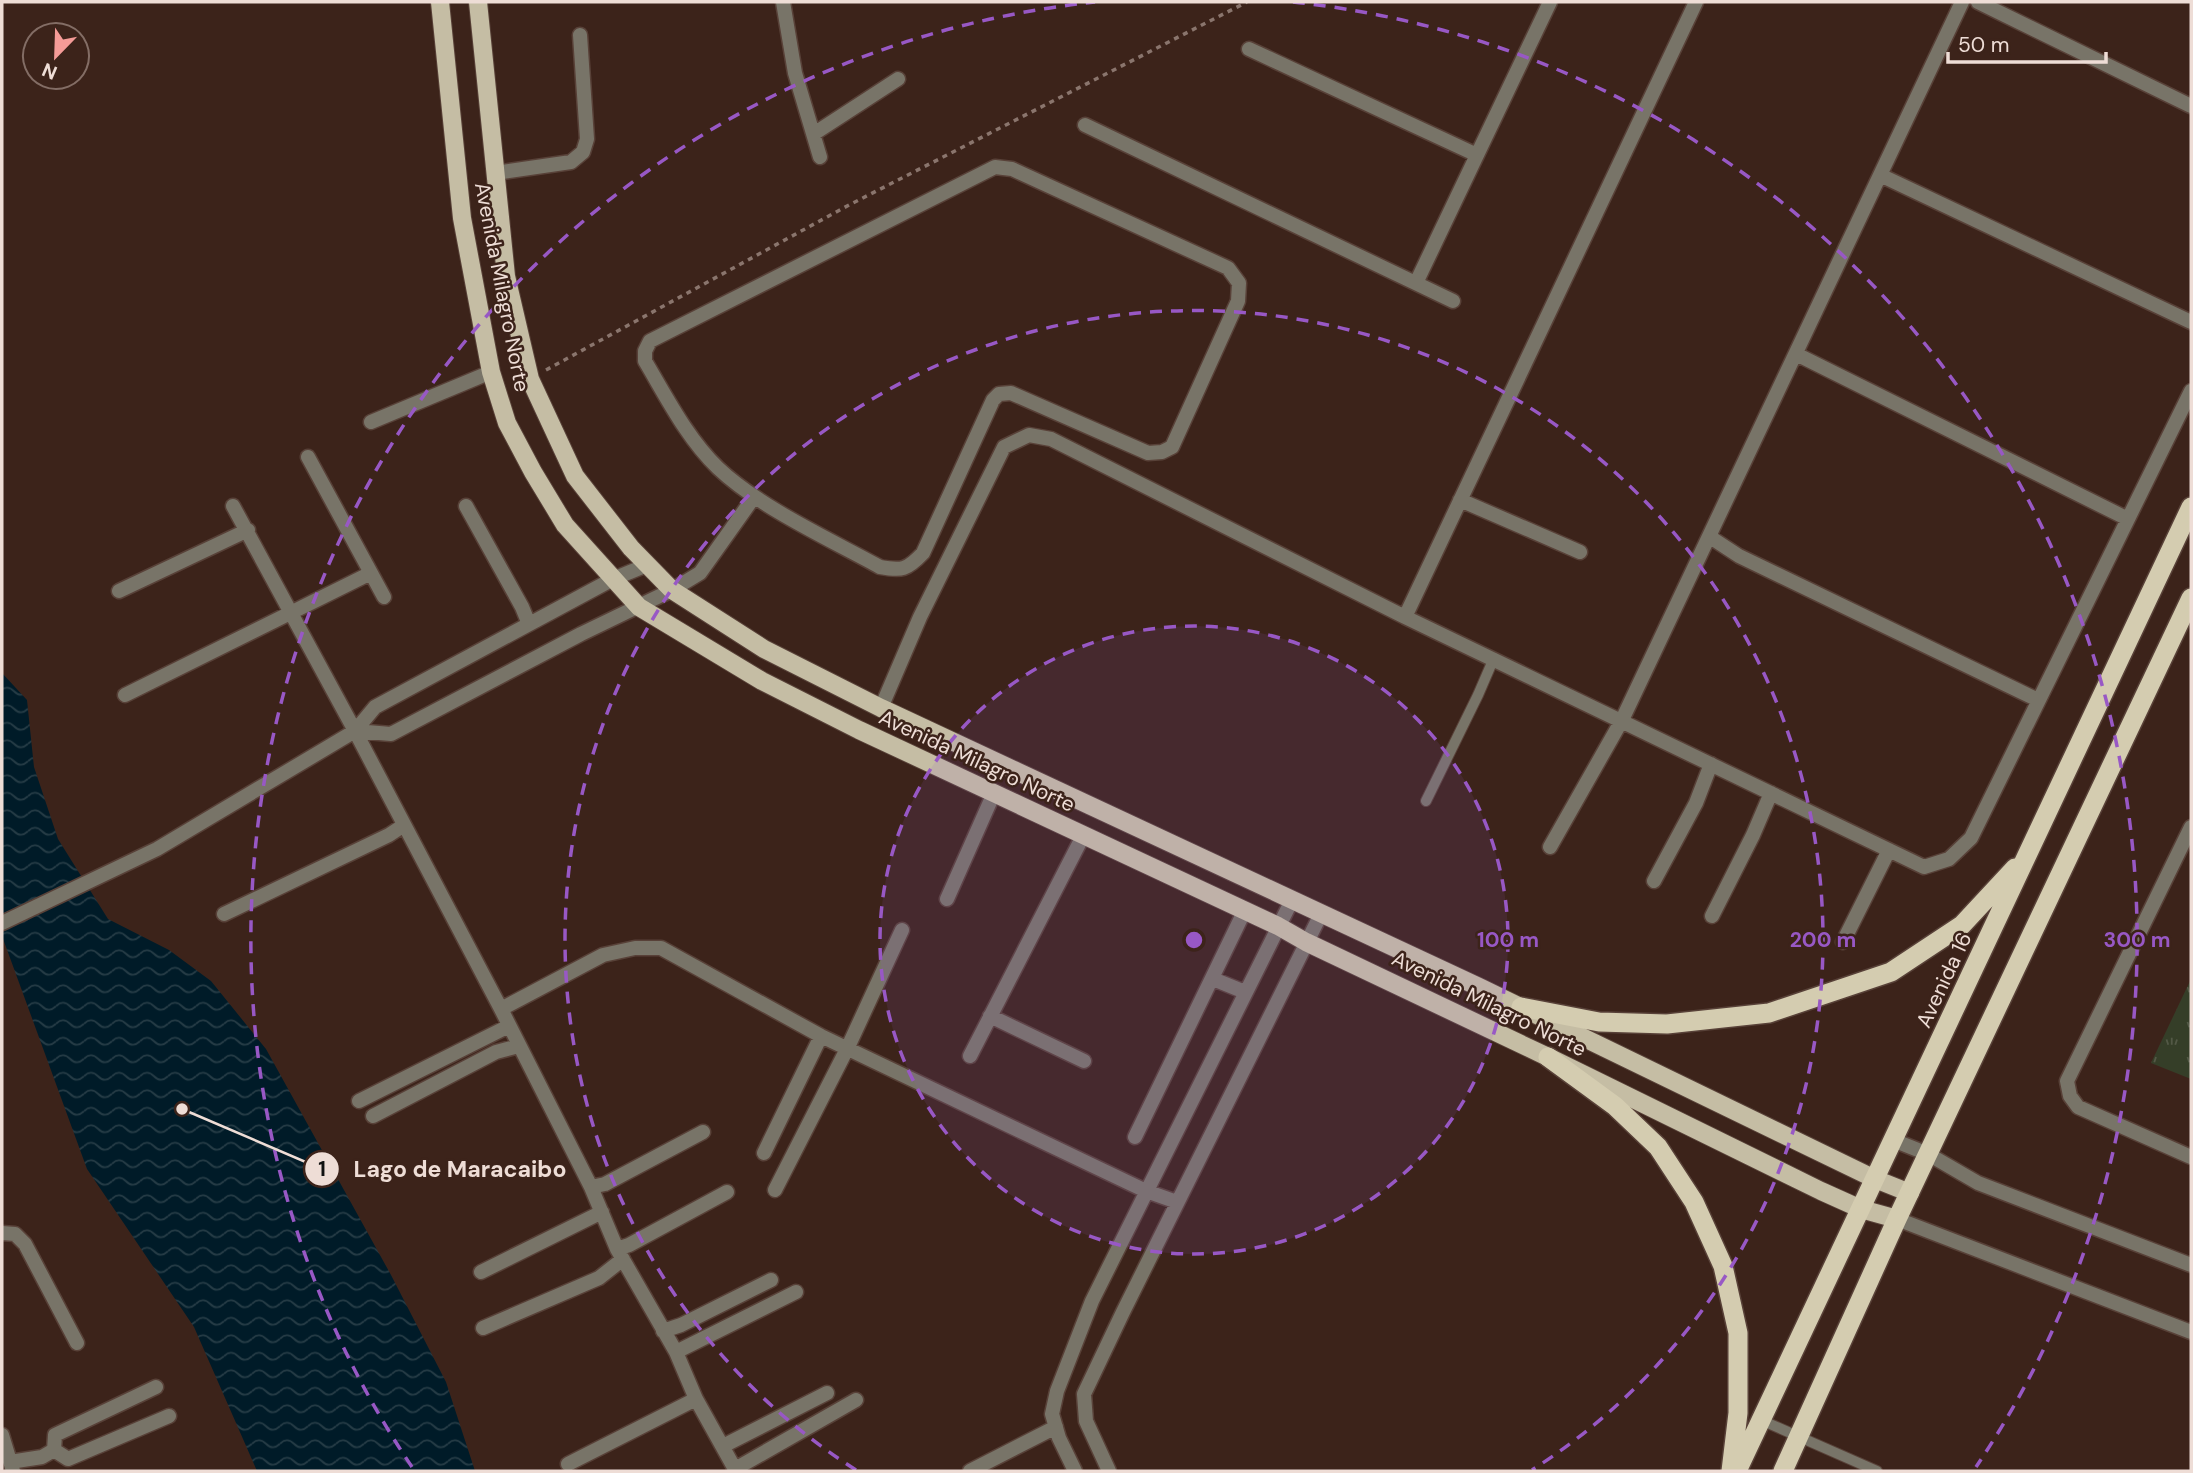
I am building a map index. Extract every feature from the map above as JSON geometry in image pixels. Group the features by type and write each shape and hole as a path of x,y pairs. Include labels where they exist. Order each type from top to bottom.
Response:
{"highway":[{"name":"Avenida 16","path":"1737,1471 2191,507"},
{"path":"1783,1471 1897,1219 2191,598"},
{"path":"1521,1007 1599,1022 1667,1024 1769,1013 1891,972 1962,925 2028,855"},
{"path":"1548,1057 1615,1106 1658,1147 1694,1202 1709,1234 1723,1266 1738,1333 1738,1413 1731,1471"}],"main road":[{"name":"Avenida Milagro Norte","path":"440,2 462,218 491,372 507,423 565,525 639,607 762,681 1083,836 1278,926 1306,942 1861,1209 1897,1219"},
{"name":"Avenida Milagro Norte","path":"478,2 506,276 530,379 575,476 631,548 672,590 764,649 881,708 1521,1007 1875,1179 1910,1193"}],"street":[{"path":"783,2 794,73 820,157"},
{"path":"1416,283 1550,2"},
{"path":"1405,617 1696,2"},
{"path":"1550,848 1622,720 1962,2"},
{"path":"1978,2 2191,106"},
{"path":"495,173 571,162 583,152 587,138 580,35"},
{"path":"1248,49 1477,155"},
{"path":"814,133 898,79"},
{"path":"1085,125 1453,301"},
{"path":"995,167 1012,169 1228,268 1239,283 1238,301 1172,447 1162,452 1148,453 1011,393 999,394 993,400 923,553 911,566 898,570 880,567 754,497 719,468 692,438 645,361 645,351 650,341 995,167"},
{"path":"1880,175 2191,322"},
{"path":"1796,354 2127,519"},
{"path":"371,422 491,372"},
{"path":"881,708 920,617 1004,447 1028,435 1051,439 1405,617 1924,867 1949,859 1971,838 2191,391"},
{"path":"308,457 384,597"},
{"path":"355,731 391,734 581,634 672,590 700,573 754,497"},
{"path":"1460,500 1580,552"},
{"path":"233,506 501,1009 592,1188 620,1254 676,1352 696,1399 736,1470 856,1400"},
{"path":"466,506 529,624"},
{"path":"119,591 248,530"},
{"path":"1710,537 1739,556 2038,700"},
{"path":"2,923 156,849 355,731 375,707 613,579 647,565"},
{"path":"125,695 370,573"},
{"path":"1654,881 1696,803 1712,764"},
{"path":"947,899 994,793"},
{"path":"1712,916 1771,793"},
{"path":"224,914 389,835 404,825"},
{"path":"2191,827 2067,1082 2070,1096 2078,1107 2191,1157"},
{"path":"970,1056 1083,836"},
{"path":"1843,942 1889,850"},
{"path":"1075,1471 1052,1414 1057,1391 1092,1301 1292,900"},
{"path":"1135,1137 1244,912"},
{"path":"1109,1471 1086,1421 1084,1394 1321,914"},
{"path":"775,1190 848,1047 902,930"},
{"path":"501,1009 603,955 635,948 661,948 821,1036 1146,1191 1177,1202"},
{"path":"1213,979 1245,992"},
{"path":"990,1016 1084,1061"},
{"path":"359,1101 509,1026"},
{"path":"764,1153 821,1036"},
{"path":"373,1116 496,1052 519,1046"},
{"path":"592,1188 606,1184 703,1132"},
{"path":"1893,1140 1928,1154 1978,1182 2191,1265"},
{"path":"483,1328 599,1278 629,1245 727,1192"},
{"path":"481,1272 602,1212"},
{"path":"1897,1219 2191,1332"},
{"path":"2,1233 15,1234 24,1244 77,1343"},
{"path":"663,1331 681,1325 771,1280"},
{"path":"676,1352 796,1292"},
{"path":"54,1450 55,1435 156,1387"},
{"path":"723,1446 827,1393"},
{"path":"568,1464 696,1399"},
{"path":"54,1450 68,1459 169,1416"},
{"path":"970,1471 1056,1427"},
{"path":"2,1435 12,1466 42,1457 54,1450"}],"lane":[{"path":"1426,801 1494,658"},
{"path":"1761,1420 1877,1471"}],"path":[{"path":"530,379 849,205 1247,2"}],"green space":[{"path":"2191,979 2191,1079 2151,1063"}],"water":[{"path":"2,673 27,700 34,767 58,839 108,919 169,950 211,981 266,1049 391,1275 446,1382 475,1471 257,1471 194,1327 87,1169 2,936"}],"place":[{"name":"Lago de Maracaibo","path":"182,1109"}]}
